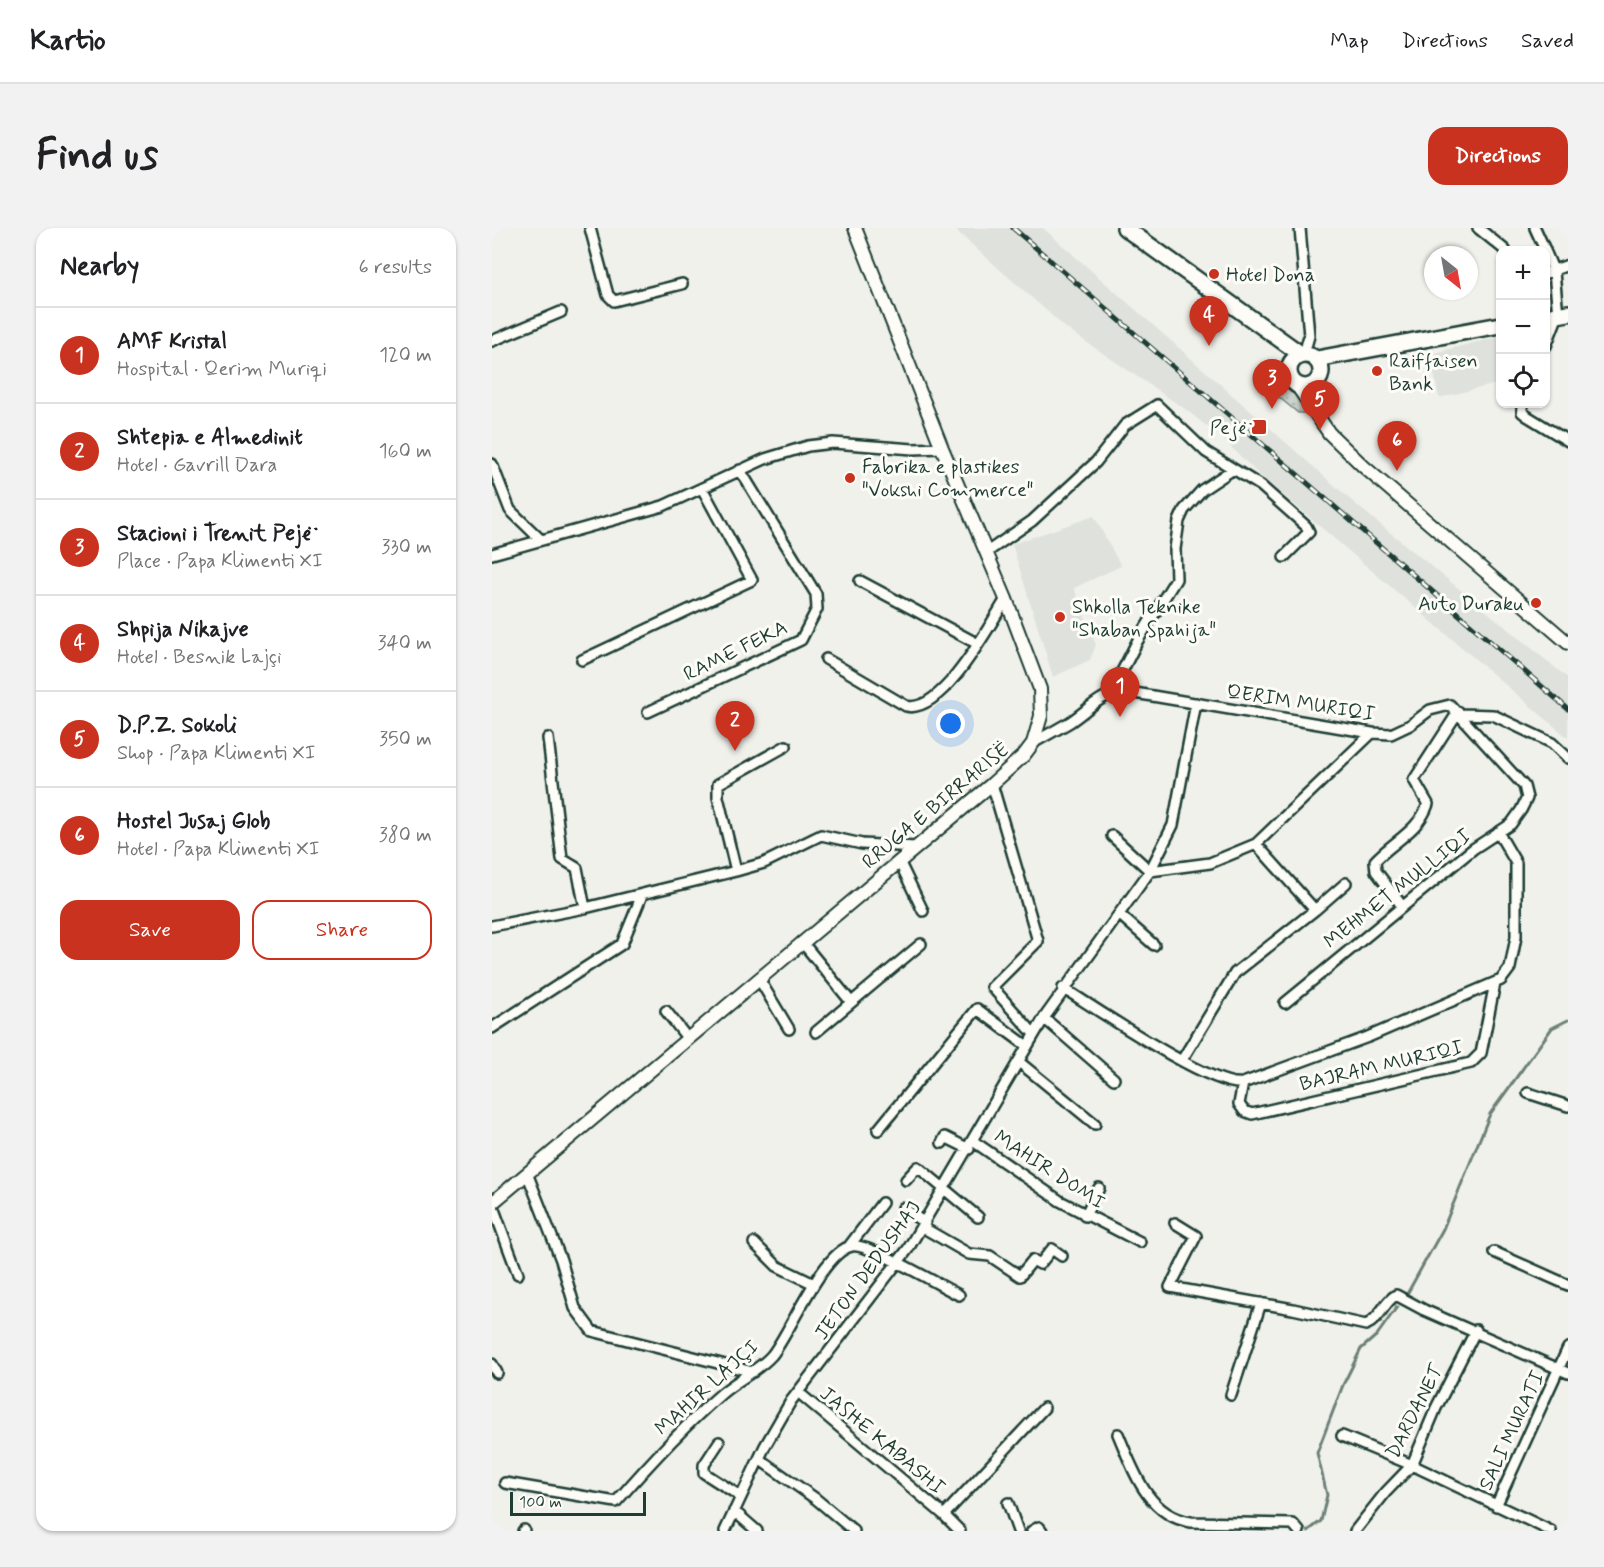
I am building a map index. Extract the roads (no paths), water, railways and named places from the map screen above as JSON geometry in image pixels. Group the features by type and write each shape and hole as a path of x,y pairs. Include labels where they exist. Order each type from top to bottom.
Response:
{"main road":[{"path":"1125,228 1268,332 1309,357 1321,368 1318,379"},
{"path":"1289,368 1293,359 1372,349 1496,326"},
{"path":"1268,332 1289,368 1291,378 1296,384 1305,387 1338,364 1372,349"}],"street":[{"path":"590,228 608,295 614,301 682,284"},
{"name":"RRUGA E BIRRARISË","path":"492,1204 992,784 1024,755 1032,743 1041,716 1040,689 1006,599 942,448 855,228"},
{"path":"1300,228 1309,357"},
{"path":"1478,228 1500,246"},
{"path":"1535,228 1543,246"},
{"path":"1550,333 1557,315 1550,272 1568,265"},
{"path":"492,341 561,312"},
{"path":"1318,379 1316,396 1321,421"},
{"path":"1296,384 1329,433 1385,487 1568,643"},
{"path":"987,552 1032,521 1068,490 1096,462 1125,425 1149,407 1157,405 1164,409 1206,452 1261,486 1306,526 1309,532 1284,557"},
{"path":"1522,408 1522,412 1527,416 1568,441"},
{"path":"492,554 663,506 703,490 740,470 789,452 833,443 913,449 942,448"},
{"path":"492,466 510,510 541,540"},
{"name":"RAME FEKA","path":"648,712 801,640 817,609 816,594 740,470"},
{"path":"1032,743 1111,693 1138,640 1176,579 1175,542 1184,510 1202,490 1232,470"},
{"path":"582,660 752,580 703,490"},
{"path":"860,581 978,644"},
{"path":"826,659 915,709 926,705 937,696 978,644 1006,599"},
{"name":"QERIM MURIQI","path":"1111,693 1132,692 1372,733 1391,734 1410,725 1430,710 1450,705 1460,713"},
{"name":"JETON DEDUSHAJ","path":"726,1531 740,1496 759,1459 798,1392 898,1263 945,1190 1034,1034 1063,988 1120,915 1150,871 1173,825 1196,703"},
{"path":"1402,906 1376,870 1375,861 1407,835 1426,811 1428,804 1414,780 1460,713 1493,714 1552,743 1568,758"},
{"name":"MEHMET MULLIQI","path":"1285,1003 1402,906 1511,824 1527,798 1524,786 1495,757 1460,713"},
{"path":"1112,837 1150,871 1210,863 1256,844 1372,733"},
{"path":"548,738 562,859 577,868 585,908"},
{"path":"736,872 718,797 718,784 786,746"},
{"path":"992,784 1038,941 992,987 1034,1034"},
{"name":"BAJRAM MURIQI","path":"1495,983 1481,1053 1472,1063 1252,1114 1244,1111 1239,1104 1243,1083 1368,1037 1501,980 1510,968 1516,937 1516,864 1498,832"},
{"path":"492,926 585,908 736,872 764,862 821,835 862,844 915,848"},
{"path":"1256,844 1315,910"},
{"path":"899,861 923,911"},
{"path":"1182,1060 1235,973 1346,883"},
{"path":"492,1028 622,944 642,894"},
{"path":"1120,915 1154,945"},
{"path":"802,942 851,1002"},
{"path":"816,1032 921,944"},
{"path":"759,979 789,1029"},
{"path":"1063,988 1182,1060 1225,1082 1243,1083"},
{"path":"878,1130 977,1008 1027,1046"},
{"path":"666,1011 688,1039"},
{"path":"1044,1018 1114,1079"},
{"path":"1019,1062 1095,1124"},
{"path":"1528,1093 1568,1106"},
{"name":"MAHIR DOMI","path":"942,1143 945,1137 971,1145 1085,1216 1140,1242"},
{"path":"906,1180 918,1167 978,1218"},
{"path":"527,1173 561,1260 575,1308 592,1330 753,1372"},
{"path":"1085,1216 1099,1188"},
{"name":"MAHIR LAJÇI","path":"505,1483 616,1502 651,1461 722,1393 753,1372 772,1354 814,1284 838,1255 850,1245 882,1203"},
{"path":"492,1204 518,1274"},
{"path":"903,1208 923,1225 969,1254 990,1256 1020,1276 1033,1260 1040,1264 1052,1249 1062,1256"},
{"path":"1175,1223 1196,1236 1170,1287 1366,1325 1375,1321 1396,1294 1424,1310 1476,1330 1563,1371"},
{"path":"753,1243 777,1266 814,1284"},
{"path":"850,1245 858,1246 898,1263 959,1295"},
{"path":"1494,1252 1568,1284"},
{"path":"1231,1395 1261,1303"},
{"name":"DARDANET","path":"1355,1531 1384,1493 1412,1465 1436,1408 1476,1330"},
{"name":"SALI MURATI","path":"1496,1506 1563,1371 1568,1348"},
{"path":"492,1364 497,1373"},
{"name":"JASHE KABASHI","path":"798,1392 960,1531"},
{"name":"JASHE KABASHI","path":"944,1515 1044,1408"},
{"path":"1118,1434 1140,1486 1155,1504 1180,1519 1191,1522 1293,1524 1299,1531"},
{"path":"1342,1436 1412,1465 1551,1531"},
{"path":"719,1442 704,1465 704,1473 740,1496"},
{"path":"759,1459 816,1499 854,1531"},
{"path":"1008,1503 1018,1531"},
{"path":"734,1511 757,1531"},
{"path":"1032,1531 1039,1527 1042,1531"}],"waterway":[{"path":"1407,1294 1443,1229 1490,1114 1552,1028 1568,1020"},
{"path":"1308,1531 1321,1521 1327,1495 1317,1453 1343,1385 1361,1349 1377,1335 1397,1307"}],"railway":[{"path":"1013,228 1568,709"}],"place":[{"name":"Hotel Dona","path":"1214,274"},
{"name":"Shpija Nikajve","path":"1209,346"},
{"name":"Raiffaisen Bank","path":"1377,371"},
{"name":"Stacioni i Trenit Pejë","path":"1272,409"},
{"name":"Pejë","path":"1259,427"},
{"name":"D.P.Z. Sokoli","path":"1320,430"},
{"name":"Hostel Jusaj Glob","path":"1397,471"},
{"name":"Fabrika e plastikes \"Vokshi Commerce\"","path":"850,478"},
{"name":"Auto Duraku","path":"1536,603"},
{"name":"Shkolla Teknike \"Shaban Spahija\"","path":"1060,617"},
{"name":"AMF Kristal","path":"1120,717"},
{"name":"Shtepia e Almedinit","path":"735,751"}]}
